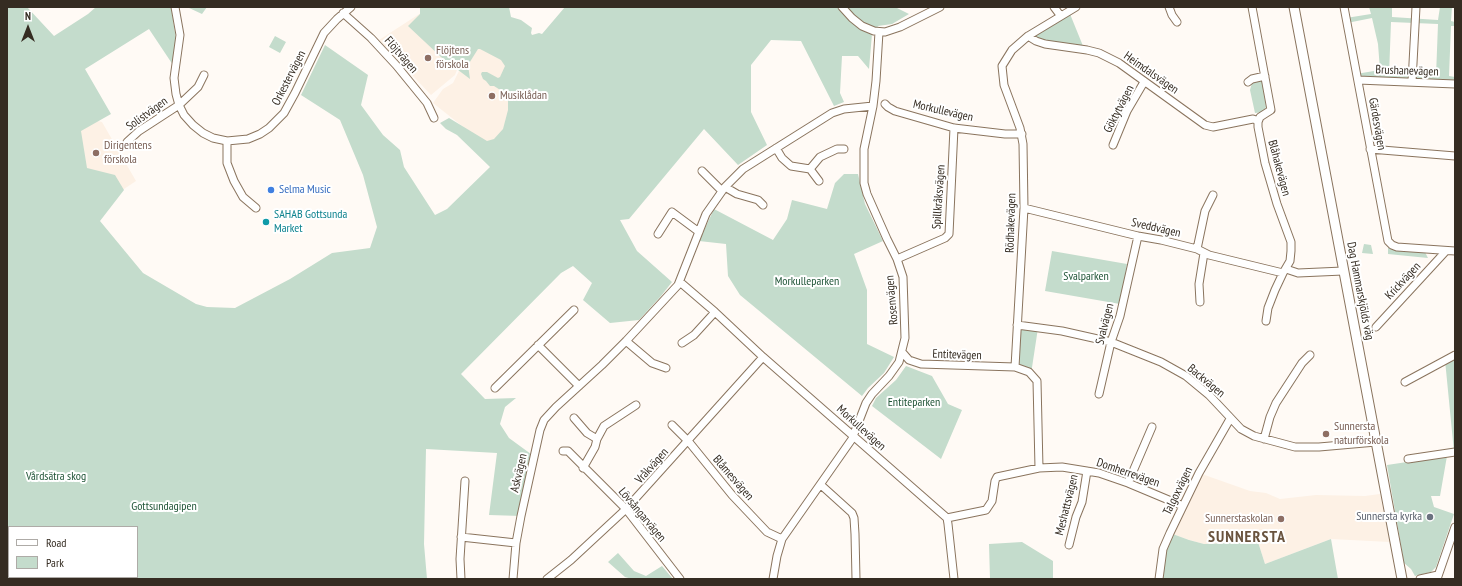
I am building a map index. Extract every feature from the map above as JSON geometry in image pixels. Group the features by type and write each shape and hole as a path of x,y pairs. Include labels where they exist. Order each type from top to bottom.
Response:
{"main road":[{"name":"Dag Hammarskjölds väg","path":"1294,7 1402,579"}],"street":[{"name":"Orkestervägen","path":"176,7 180,35 174,78 179,105 184,115 202,133 213,138 227,141 248,138 260,134 269,128 284,113 296,93 324,33 343,13 351,7"},
{"path":"842,7 862,26 879,32 885,32 900,27 940,7"},
{"path":"1054,7 1060,16"},
{"name":"Rödhakevägen","path":"1015,367 1024,208 1023,144 1022,134 1004,85 1002,66 1012,50 1028,36 1076,7"},
{"path":"1169,7 1177,22"},
{"path":"1252,7 1271,110 1262,115 1258,122"},
{"name":"Gärdesvägen","path":"1344,7 1388,241 1390,244 1397,247 1446,251"},
{"path":"1412,82 1416,7"},
{"name":"Flöjtvägen","path":"343,13 371,38 396,65 427,103 434,118"},
{"name":"Rosenvägen","path":"773,579 782,539 852,439 866,403 899,362 902,352 906,330 904,284 898,259 887,239 867,194 864,183 864,149 873,106 879,32"},
{"name":"Heimdalsvägen","path":"1028,36 1045,44 1099,53 1119,64 1205,125 1213,127 1253,120 1258,122"},
{"name":"Solistvägen","path":"127,142 139,131 179,105 198,87 204,75"},
{"path":"1248,82 1252,79 1265,76"},
{"name":"Brushanevägen","path":"1358,80 1455,84"},
{"name":"Göktytvägen","path":"1113,145 1127,111 1144,82"},
{"name":"Morkullevägen","path":"885,104 895,111 954,128 1022,134"},
{"path":"680,282 706,214 723,189 743,169 832,113 844,108 873,106"},
{"name":"Blåhakevägen","path":"1258,122 1265,163 1277,204 1291,242 1290,261 1268,308 1266,321"},
{"name":"Spillkråksvägen","path":"898,259 945,238 949,234 954,128"},
{"path":"227,141 227,163 234,181 243,196 256,208"},
{"path":"776,148 782,158 791,166 810,169 819,181"},
{"path":"810,169 820,157 837,149 844,149"},
{"path":"1370,149 1455,156"},
{"path":"702,171 723,189 758,200 763,205"},
{"path":"1196,249 1205,211 1213,195"},
{"name":"Sveddvägen","path":"1024,208 1138,236 1162,240 1196,249 1204,253 1285,271"},
{"path":"658,234 672,212 698,232"},
{"name":"Svalvägen","path":"1100,394 1112,342 1120,316 1138,236"},
{"path":"1446,251 1455,251"},
{"name":"Krickvägen","path":"1376,327 1446,251"},
{"path":"1200,302 1199,284 1204,253"},
{"path":"1285,271 1298,273 1343,271"},
{"name":"Morkullevägen","path":"680,282 716,312 763,357 946,518"},
{"name":"Askvägen","path":"513,579 520,516 544,420 626,341 680,282"},
{"path":"495,388 574,310"},
{"path":"682,343 694,335 716,312"},
{"name":"Backvägen","path":"1017,325 1062,331 1112,342 1161,362 1186,376 1209,395 1230,419 1247,434 1295,447 1319,447 1376,442"},
{"path":"626,341 652,363 666,368"},
{"path":"538,345 579,386"},
{"name":"Entitevägen","path":"902,352 909,360 921,364 970,367 1015,367"},
{"path":"1264,439 1270,417 1276,403 1302,362 1310,355"},
{"path":"1405,382 1455,355"},
{"name":"Vråkvägen","path":"548,579 571,560 626,509 763,357"},
{"path":"1015,367 1029,372 1036,381 1039,468"},
{"path":"583,468 595,447 597,439 604,426 636,405"},
{"path":"574,418 588,433 597,439"},
{"name":"Talgoxvägen","path":"1159,579 1163,548 1198,473 1230,419"},
{"name":"Blåmesvägen","path":"672,425 732,495 768,532 782,539"},
{"path":"1128,483 1152,427"},
{"name":"Lövsångarvägen","path":"563,451 568,451 583,468 626,509 680,579"},
{"path":"1408,459 1455,452"},
{"name":"Domherrevägen","path":"946,518 986,510 992,501 997,477 1039,468 1062,467 1100,473 1183,506"},
{"name":"Meshattsvägen","path":"1068,545 1082,502 1087,471"},
{"path":"461,579 460,559 465,481"},
{"path":"821,485 852,513 855,534 856,579"},
{"path":"946,518 954,579"},
{"path":"1420,579 1438,577 1455,527"},
{"path":"461,538 516,543"}],"shaded area":[{"name":"Flöjtens förskola","path":"427,9 471,33 455,75 431,95 379,40"},
{"name":"Musiklådan","path":"477,35 553,87 505,160 433,103 443,89 453,83"},
{"name":"Dirigentens förskola","path":"75,115 102,122 136,181 97,207 58,125"},
{"name":"Sunnerstaskolan","path":"1199,473 1250,491 1266,493 1280,499 1316,495 1365,496 1380,494 1390,542 1331,539 1265,564 1258,542 1204,544 1170,533"}],"green space":[{"path":"7,7 27,7 54,36 88,14 96,7 171,7 176,39 173,65 149,29 85,69 111,114 81,131 87,168 115,175 124,190 100,221 143,273 196,304 207,307 235,308 290,279 332,253 370,248 377,227 363,175 340,120 301,95 325,45 368,75 361,105 383,135 400,150 404,167 435,215 447,209 490,167 457,135 446,129 440,123 449,118 487,141 494,139 503,129 508,110 508,95 494,86 490,86 483,79 481,74 482,72 487,72 498,78 500,77 505,66 501,60 478,49 468,65 470,79 441,57 408,26 420,14 420,7 509,7 511,17 521,20 532,28 532,35 539,33 542,34 565,7 895,7 909,14 892,24 878,26 872,34 869,69 858,56 842,56 840,93 844,102 834,106 801,41 771,40 751,65 751,112 767,145 738,165 704,129 629,219 620,220 637,251 672,282 639,320 610,323 583,300 592,283 573,266 561,273 461,374 485,399 516,398 505,407 500,424 509,438 535,457 521,516 489,515 497,453 426,449 424,544 427,579 7,579"},
{"path":"187,7 207,7 202,14"},
{"path":"1369,7 1392,7 1392,17 1438,20 1440,7 1452,7 1451,21 1455,22 1455,26 1451,26 1449,76 1455,77 1455,84 1358,80 1356,74 1380,70 1378,44 1372,18 1347,23 1346,18 1371,14","holes":["1391,22 1438,24 1436,76 1389,75"]},
{"path":"1070,14 1083,46 1046,41 1032,36"},
{"path":"275,36 286,42 280,53 269,47"},
{"path":"1262,81 1266,107 1263,112 1255,113 1250,90 1252,83"},
{"name":"Morkulleparken","path":"844,174 858,174 865,204 883,241 854,254 867,290 867,344 894,357 884,373 862,396 740,295 728,276 726,244 699,241 714,209 773,240 787,219 792,200 827,209 835,183"},
{"path":"1364,244 1371,245 1373,254 1362,253"},
{"path":"1388,248 1425,252 1428,258 1388,254"},
{"name":"Svalparken","path":"1052,251 1127,264 1120,304 1045,291"},
{"path":"1017,325 1038,328 1031,374 1015,367"},
{"path":"1455,355 1455,452 1454,452 1445,360"},
{"name":"Entiteparken","path":"906,366 932,376 948,404 962,410 941,459 872,406 876,398 896,380"},
{"path":"1447,456 1440,496 1431,496 1434,507 1454,514 1436,567 1431,572 1415,576 1411,569 1404,563 1387,465"},
{"path":"1170,533 1204,544 1258,542 1265,564 1331,539 1338,579 1159,579"},
{"path":"1022,542 1053,561 1053,579 990,579 989,544"},
{"path":"618,553 634,571 646,576 662,566 673,579 632,579 625,577 608,562"}],"place":[{"name":"Flöjtens förskola","path":"428,58"},
{"name":"Musiklådan","path":"492,96"},
{"name":"Dirigentens förskola","path":"96,153"},
{"name":"Selma Music","path":"271,190"},
{"name":"SAHAB Gottsunda Market","path":"266,222"},
{"name":"Sunnersta naturförskola","path":"1326,434"},
{"name":"Sunnersta kyrka","path":"1430,517"},
{"name":"Sunnerstaskolan","path":"1281,519"}],"district":[{"name":"SUNNERSTA","path":"1247,537"}],"park label":[{"name":"Vårdsätra skog","path":"56,477"},
{"name":"Gottsundagipen","path":"164,507"}]}
